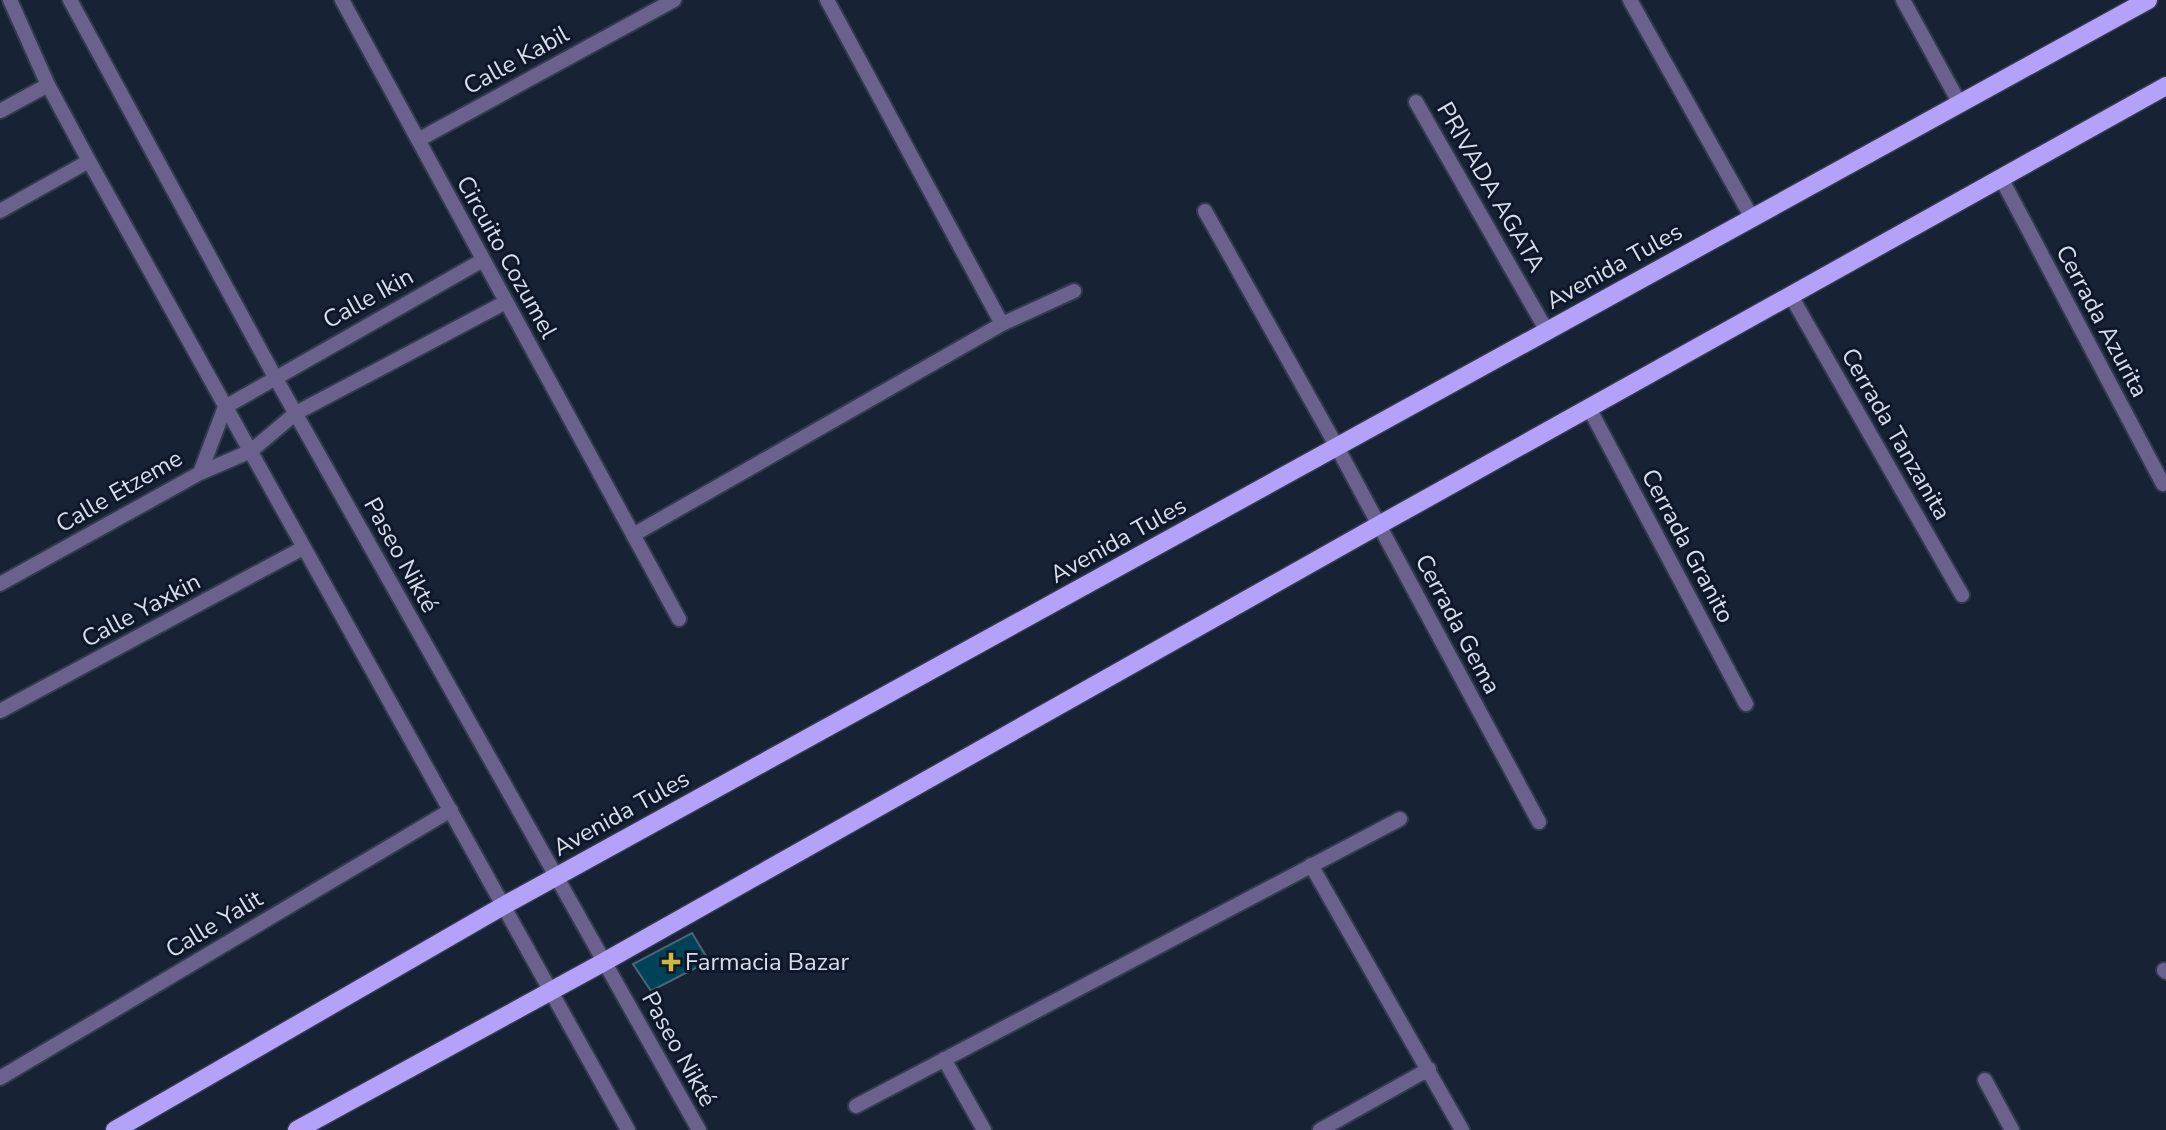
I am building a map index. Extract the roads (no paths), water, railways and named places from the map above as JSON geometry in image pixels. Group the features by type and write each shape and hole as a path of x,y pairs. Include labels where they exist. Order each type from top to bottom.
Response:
{"main road":[{"name":"Avenida Tules","path":"115,1130 503,906 2148,0"},
{"path":"297,1130 604,962 2166,86"}],"street":[{"path":"10,0 48,85 89,161 628,1130"},
{"name":"Paseo Nikté","path":"70,0 275,377 699,1130"},
{"name":"Circuito Cozumel","path":"342,0 679,619"},
{"name":"Calle Kabil","path":"418,140 674,0"},
{"path":"827,0 1002,324"},
{"path":"1630,0 1752,218"},
{"path":"1903,0 1960,104"},
{"path":"0,111 48,85"},
{"name":"PRIVADA AGATA","path":"1416,102 1547,331"},
{"path":"0,211 89,161"},
{"name":"Cerrada Azurita","path":"2001,178 2163,484"},
{"name":"Cerrada Gema","path":"1205,211 1337,447 1539,822"},
{"name":"Calle Ikin","path":"225,407 483,260"},
{"path":"633,535 1002,324 1074,291"},
{"name":"Cerrada Tanzanita","path":"1791,296 1962,595"},
{"path":"200,473 251,451 296,413 506,302"},
{"name":"Calle Etzeme","path":"0,584 200,473 225,407"},
{"name":"Cerrada Granito","path":"1589,408 1746,705"},
{"name":"Calle Yaxkin","path":"0,711 303,548"},
{"name":"Calle Yalit","path":"0,1078 451,810"},
{"path":"856,1106 1400,818"},
{"path":"1311,865 1462,1130"},
{"path":"944,1059 984,1130"},
{"path":"1321,1130 1429,1069"},
{"path":"1985,1080 2012,1130"}],"place":[{"name":"Farmacia Bazar","path":"671,962"}]}
